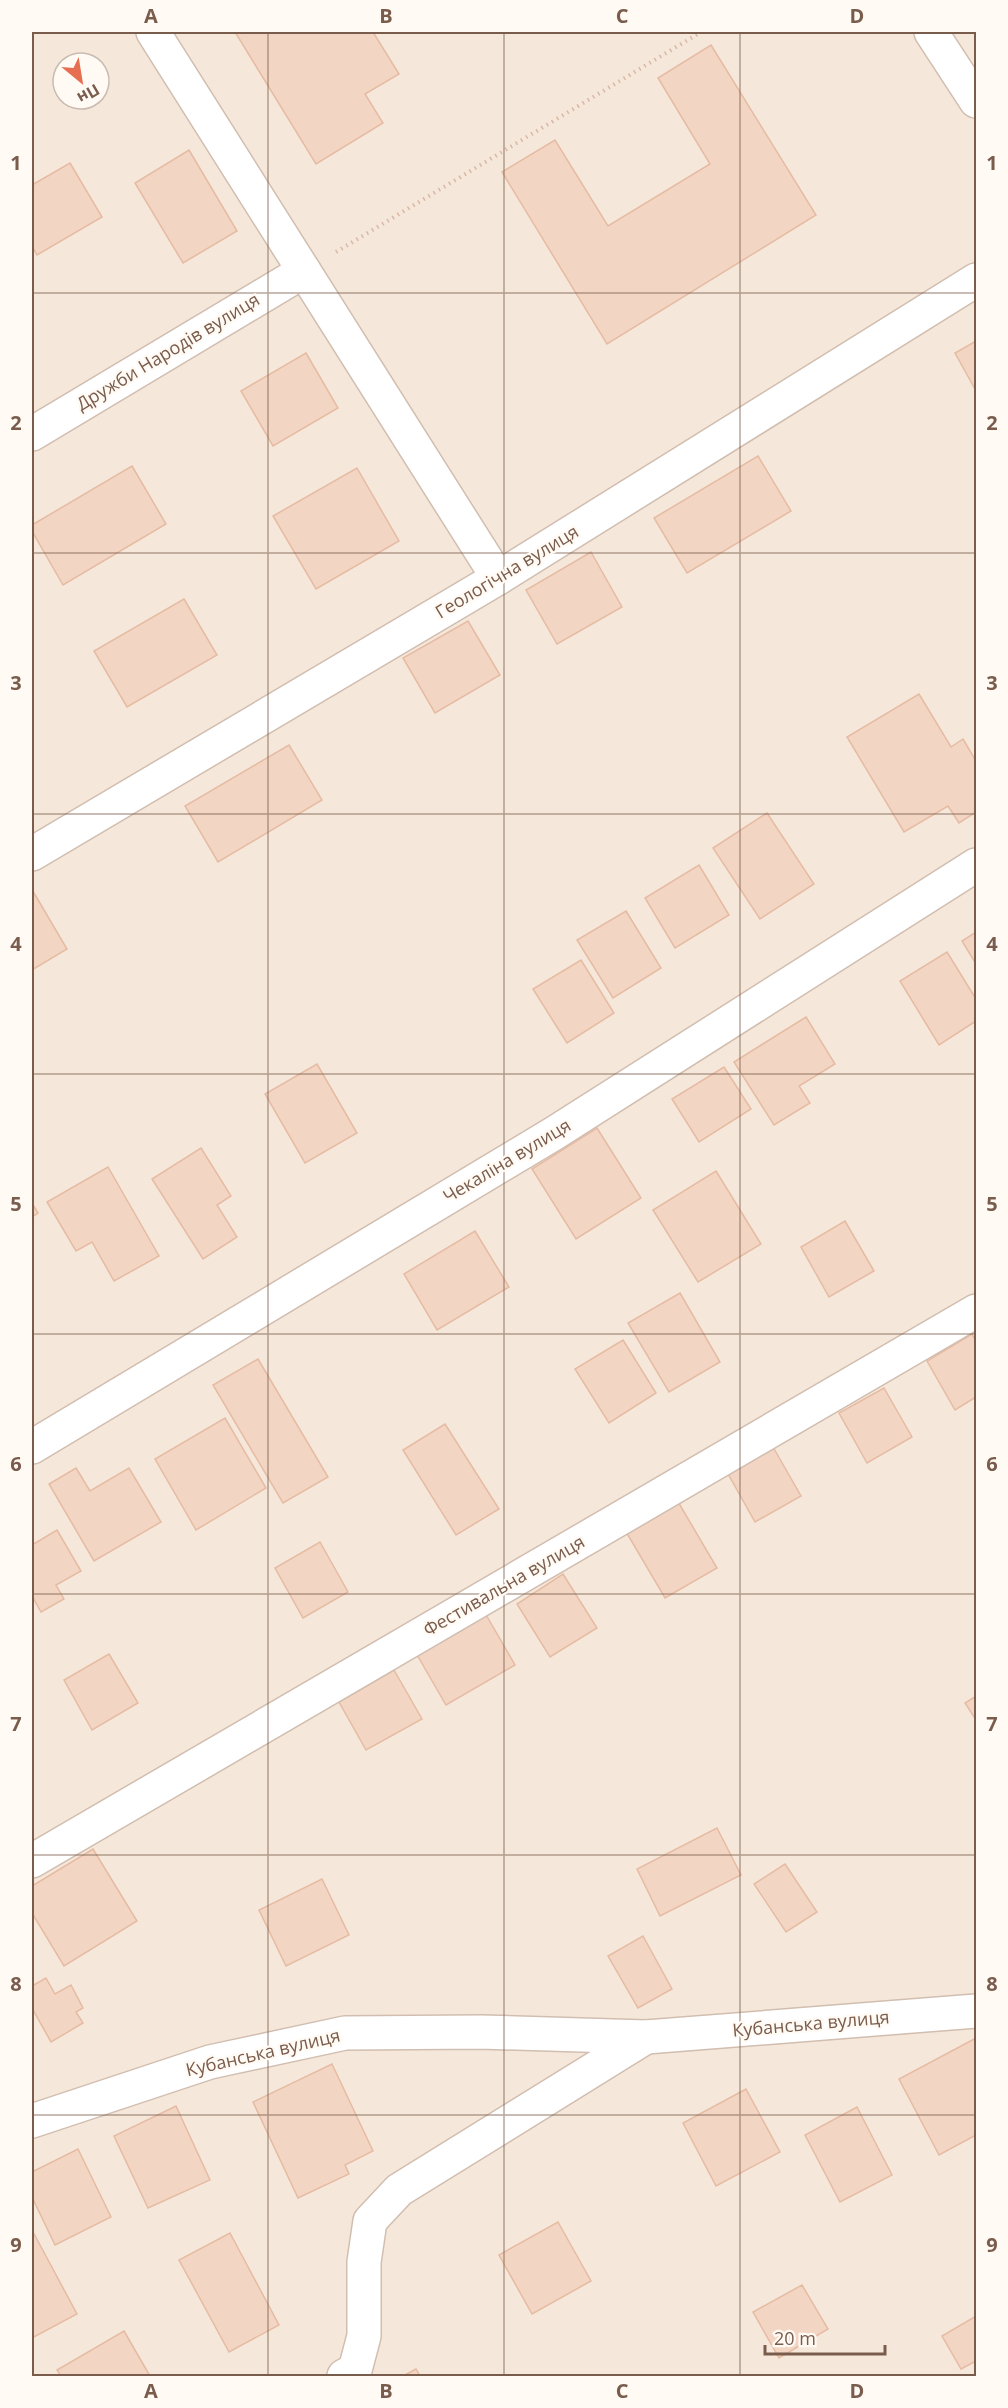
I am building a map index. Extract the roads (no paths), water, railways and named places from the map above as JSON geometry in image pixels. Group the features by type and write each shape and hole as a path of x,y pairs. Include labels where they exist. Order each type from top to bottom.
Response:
{"street":[{"path":"153,32 498,578"},
{"path":"931,32 976,101"},
{"name":"Дружби Народів вулиця","path":"32,434 304,271"},
{"name":"Геологічна вулиця","path":"32,854 498,578 976,280"},
{"name":"Чекаліна вулиця","path":"32,1447 553,1134 976,865"},
{"name":"Фестивальна вулиця","path":"32,1861 976,1311"},
{"name":"Кубанська вулиця","path":"32,2121 210,2062 345,2033 481,2032 646,2037 976,2011"},
{"name":"Кубанська вулиця","path":"344,2376 355,2370 364,2336 364,2262 370,2222 377,2214 399,2190 646,2037"}]}
